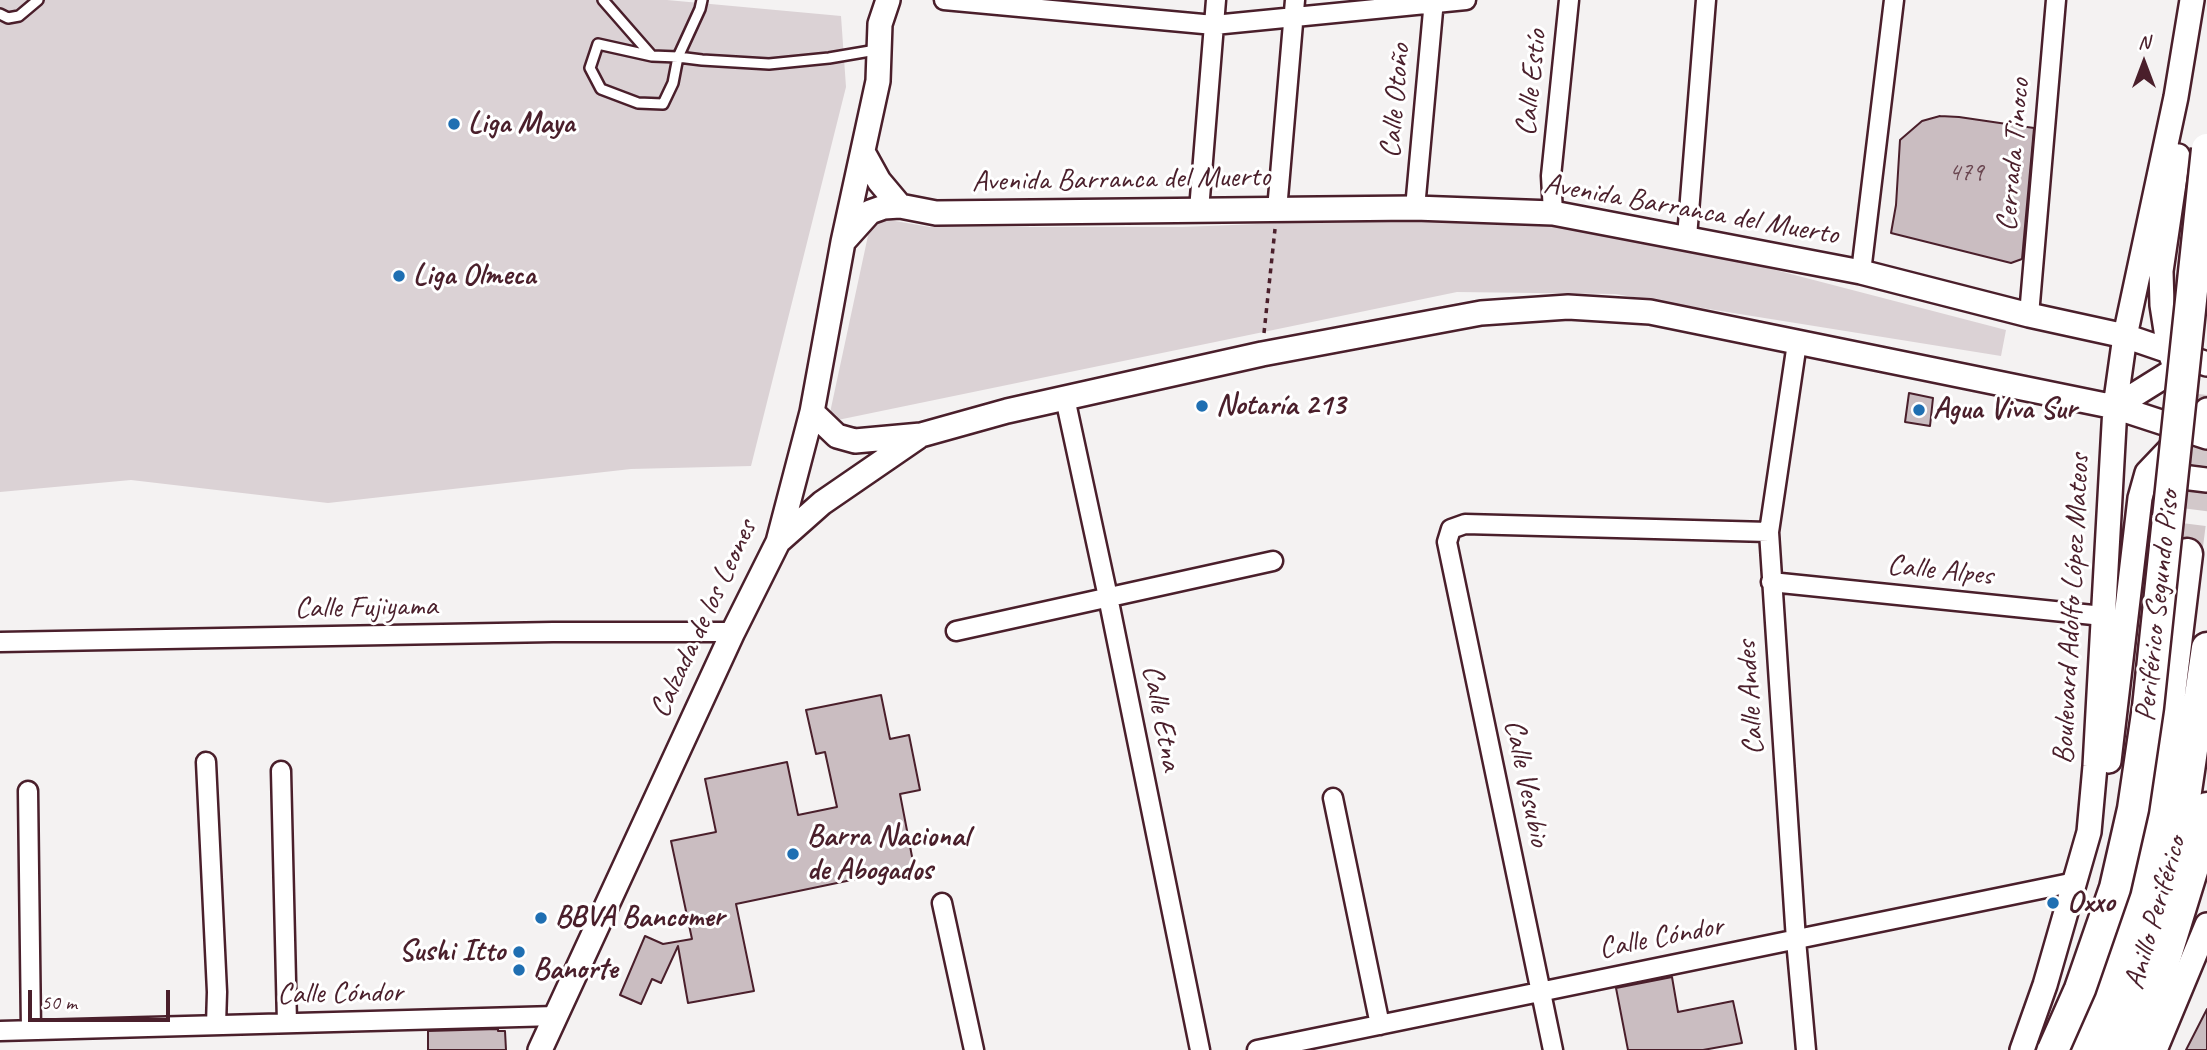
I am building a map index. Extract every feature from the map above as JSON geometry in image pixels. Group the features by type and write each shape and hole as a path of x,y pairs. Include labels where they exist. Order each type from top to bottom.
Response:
{"highway":[{"name":"Periférico Segundo Piso","path":"2053,1050 2080,989 2115,888 2133,809 2148,707 2207,149"},
{"name":"Anillo Periférico","path":"2081,1050 2102,1005 2144,869 2152,830 2187,554"},
{"name":"Anillo Periférico","path":"2110,1050 2125,1018 2181,825 2207,648"},
{"path":"2134,1050 2143,1030 2204,832 2207,808"}],"main road":[{"path":"869,0 880,24"},
{"path":"880,24 888,0"},
{"name":"Boulevard Adolfo López Mateos","path":"2022,1050 2045,985 2089,832 2115,407 2125,336 2176,97 2192,0"},
{"name":"Calzada de los Leones","path":"540,1050 733,632 778,542 812,412 843,242 877,81 880,24"},
{"path":"2089,832 2109,764 2140,498 2147,472 2197,434 2206,410 2190,358 2162,305 2161,271 2179,151 2176,97"},
{"path":"863,152 879,181 900,206"},
{"name":"Avenida Barranca del Muerto","path":"843,242 870,212 900,206 936,213 1415,208 1553,213 1687,237 1806,264 1861,272 2029,315 2125,336 2190,358"},
{"path":"2162,305 2207,311"},
{"path":"812,412 837,436 855,441 921,435 1065,398 1262,354 1481,313 1568,306 1650,312 2115,407 2197,434"},
{"path":"2115,407 2190,358"},
{"path":"778,542 822,503 921,435"},
{"path":"2147,472 2207,480"},
{"path":"2155,1050 2206,931"}],"street":[{"path":"944,0 1214,25 1294,9 1466,0"},
{"path":"1199,210 1216,0"},
{"name":"Calle Estío","path":"1553,213 1551,176 1569,0"},
{"path":"1687,237 1706,0"},
{"path":"1861,272 1894,0"},
{"name":"Cerrada Tinoco","path":"2029,315 2056,0"},
{"name":"Calle Otoño","path":"1415,208 1434,2"},
{"path":"1277,210 1294,9"},
{"name":"Calle Andes","path":"1797,343 1769,532 1796,940 1806,1050"},
{"name":"Calle Etna","path":"1065,398 1200,1050"},
{"name":"Calle Vesubio","path":"1553,1050 1447,542 1451,529 1465,524 1769,532"},
{"path":"956,631 1273,561"},
{"name":"Calle Alpes","path":"1771,582 2104,616"},
{"name":"Calle Fujiyama","path":"0,642 733,632"},
{"path":"206,761 217,992 216,1025"},
{"path":"281,771 288,1023"},
{"path":"27,791 31,1030"},
{"path":"1333,797 1380,1025"},
{"name":"Calle Cóndor","path":"1257,1050 2075,882"},
{"path":"942,903 974,1050"},
{"name":"Calle Cóndor","path":"0,1031 556,1016"}],"lane":[{"path":"0,14 8,18 19,16 38,0"},
{"path":"603,0 652,55"},
{"path":"702,0 678,57 673,83 663,104 638,103 601,89 590,68 598,44 652,55 678,57 769,64 879,50"}],"path":[{"path":"1262,354 1277,210"}],"shaded area":[{"name":"Liga Olmeca","path":"0,0 667,0 841,16 846,87 751,466 631,469 328,503 131,480 0,492"},
{"path":"872,217 930,227 1182,227 1409,218 1522,221 1683,246 2006,330 2001,356 1615,294 1457,292 828,422"}],"building":[{"path":"1940,116 2034,128 2022,259 2011,263 1891,233 1896,205 1900,140 1922,121"},
{"name":"Agua Viva Sur","path":"1909,393 1933,398 1930,426 1905,422"},
{"path":"881,695 890,739 909,735 920,790 900,794 914,867 736,904 754,991 688,1003 678,946 661,983 652,979 641,1004 620,995 645,936 663,944 692,939 671,841 716,832 705,779 787,762 798,815 837,807 825,752 816,754 806,710"},
{"path":"1672,977 1678,1012 1733,1001 1742,1043 1703,1050 1628,1050 1616,988"},
{"path":"2207,1009 2207,1050 2186,1050"},
{"path":"428,1031 505,1031 506,1050 428,1050"}],"tunnel":[{"path":"2187,554 2207,395"}],"place":[{"name":"Liga Maya","path":"454,124"},
{"name":"Liga Olmeca","path":"399,276"},
{"name":"Notaría 213","path":"1202,406"},
{"name":"Agua Viva Sur","path":"1919,410"},
{"name":"Barra Nacional de Abogados","path":"793,854"},
{"name":"Oxxo","path":"2053,903"},
{"name":"BBVA Bancomer","path":"541,918"},
{"name":"Sushi Itto","path":"519,952"},
{"name":"Banorte","path":"519,970"}]}
